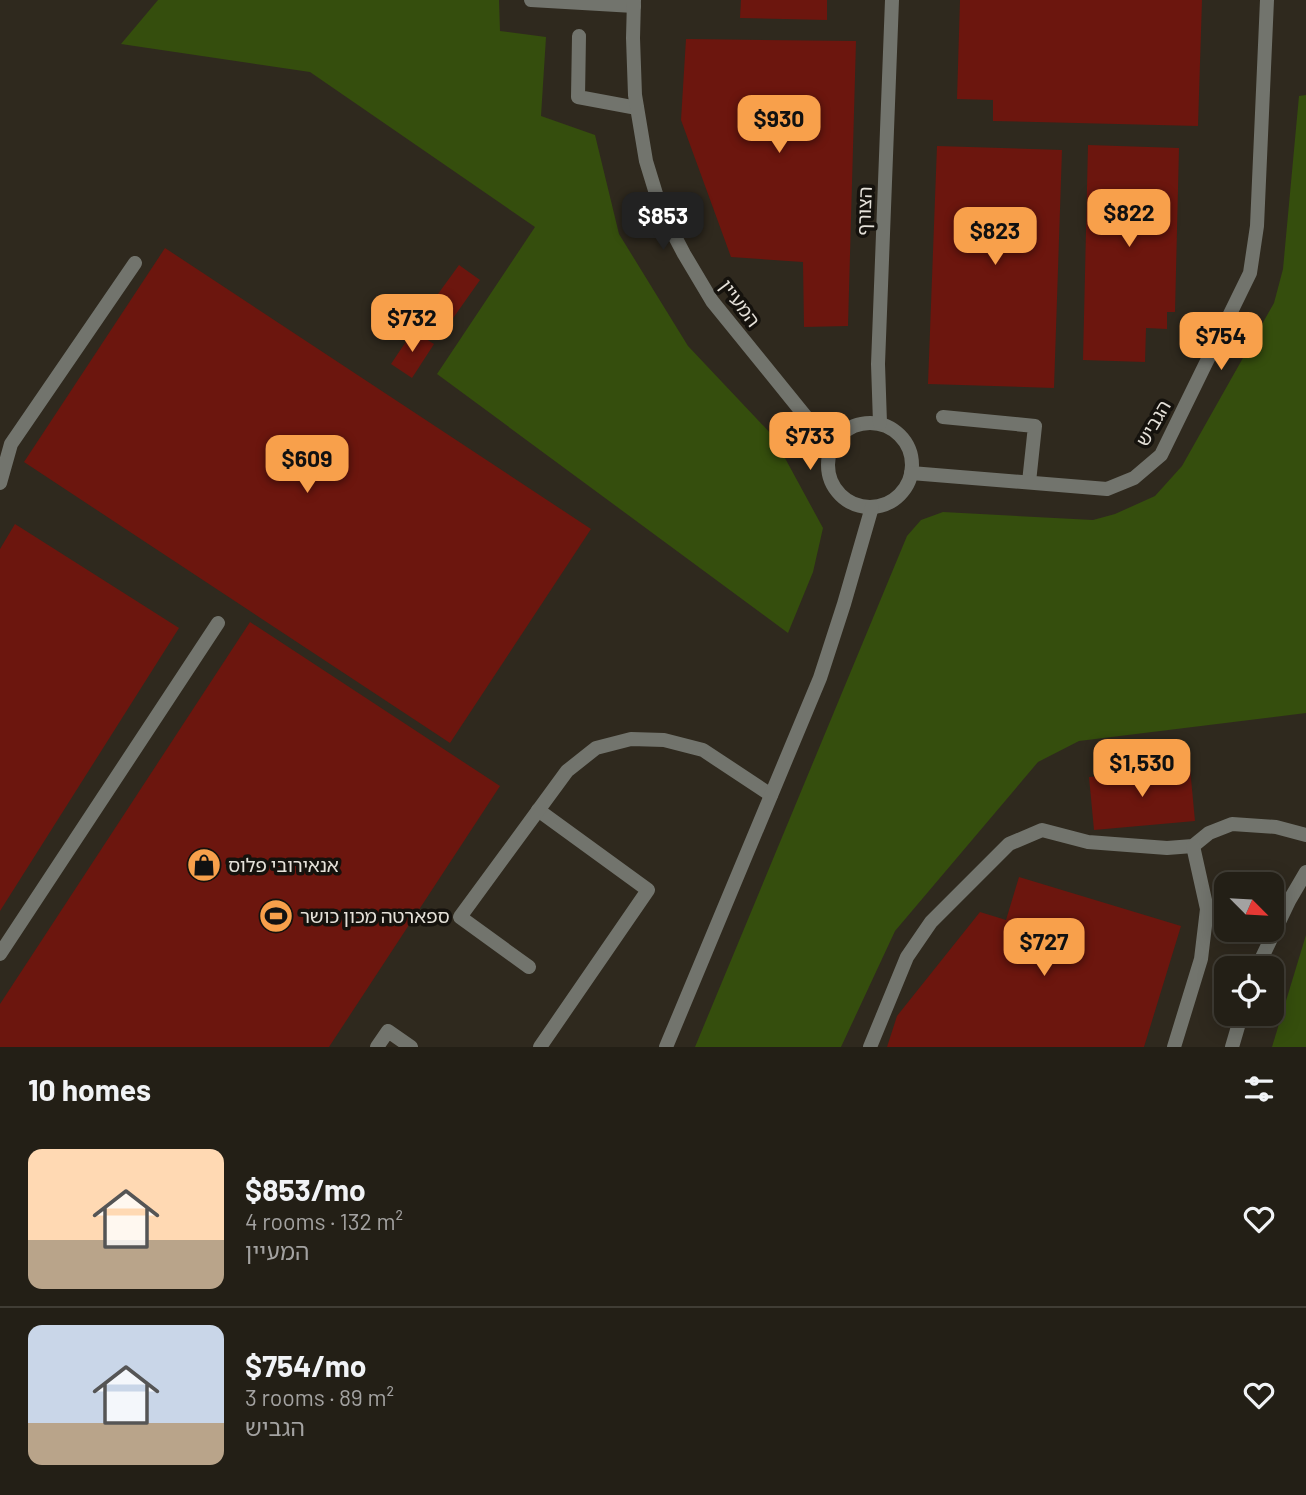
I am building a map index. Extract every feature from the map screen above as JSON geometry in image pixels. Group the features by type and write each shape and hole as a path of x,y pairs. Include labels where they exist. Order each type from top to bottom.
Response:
{"street":[{"path":"531,0 634,3"},
{"name":"הצורף","path":"880,423 878,363 892,0"},
{"name":"הגביש","path":"911,473 1107,489 1134,478 1161,455 1250,273 1257,226 1267,0"},
{"name":"המעיין","path":"634,3 634,83 637,108 646,161 661,211 712,301 806,417 834,442"},
{"path":"579,36 578,97 637,108"},
{"path":"0,483 11,444 135,263"},
{"path":"943,417 1035,426 1029,482"},
{"path":"866,422 880,423 901,436 908,447 912,460 911,473 906,486 886,504 859,506 837,492 830,480 827,468 829,454 834,442 843,432 866,422"},
{"path":"666,1047 820,678 872,507"},
{"path":"0,954 218,622"},
{"path":"529,967 460,917 567,771 596,748 631,739 664,740 703,750 771,795"},
{"path":"538,810 648,890 540,1047"},
{"path":"870,1047 907,957 931,922 1009,844 1042,830 1088,842 1167,848 1193,846 1209,833 1232,824 1276,827 1306,835"},
{"path":"1174,1047 1201,958 1208,909 1193,846"},
{"path":"1263,956 1306,872"},
{"path":"1232,1047 1238,1026"},
{"path":"377,1047 388,1031 411,1047"}],"green space":[{"path":"158,0 499,0 500,31 546,37 541,116 595,135 619,234 688,346 773,436 823,528 813,572 788,633 437,374 535,227 310,72 121,44"},
{"path":"1306,95 1306,713 1079,741 1038,762 895,931 841,1047 695,1047 907,536 921,520 943,512 1093,520 1115,514 1155,496 1182,466 1274,303 1283,269 1299,96"},
{"path":"1306,935 1306,1047 1272,1047 1278,1026 1284,1026 1284,1007"}],"building":[{"path":"741,0 827,0 827,20 740,18"},
{"path":"960,0 1202,0 1198,126 993,121 993,100 957,99"},
{"path":"686,39 856,41 848,326 804,327 803,262 731,257 681,120"},
{"path":"1088,145 1179,148 1175,312 1167,312 1167,329 1146,328 1145,362 1083,360"},
{"path":"937,146 1062,150 1054,388 928,384"},
{"path":"165,248 591,529 450,743 24,462"},
{"path":"459,265 480,280 451,321 430,305"},
{"path":"413,331 434,344 412,378 391,364"},
{"path":"15,524 179,628 0,911 0,549"},
{"path":"250,622 500,786 329,1047 0,1047 0,1004"},
{"path":"1190,768 1195,821 1094,830 1089,777"},
{"path":"1019,877 1181,926 1144,1047 887,1047 897,1016 980,912 1006,920"}],"place":[{"name":"אנאירובי פלוס","path":"204,865"},
{"name":"ספארטה מכון כושר","path":"276,916"}]}
